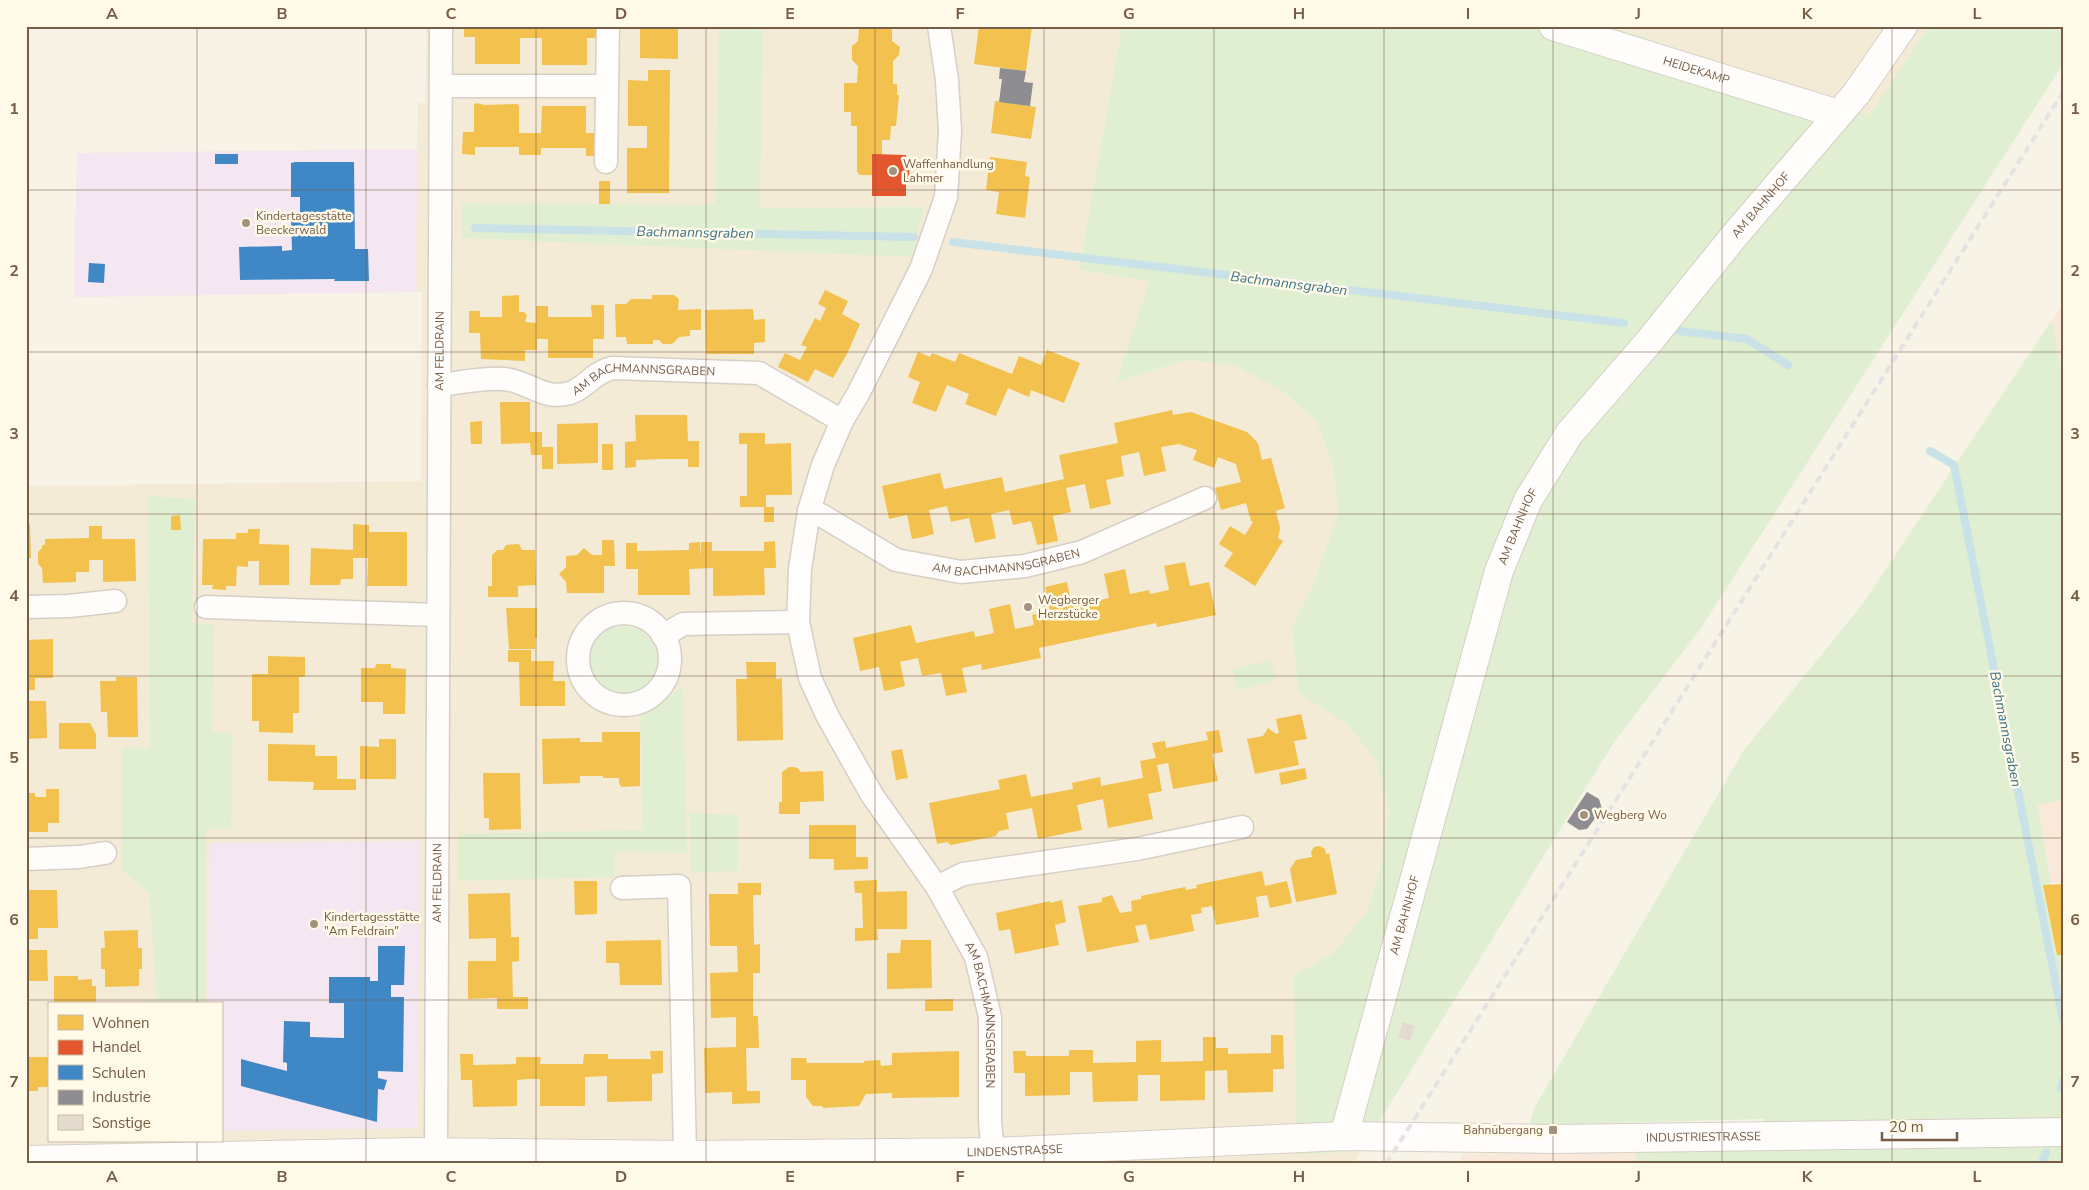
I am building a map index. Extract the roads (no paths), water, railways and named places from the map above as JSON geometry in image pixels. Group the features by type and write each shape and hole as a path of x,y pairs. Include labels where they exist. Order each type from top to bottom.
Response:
{"street":[{"name":"AM FELDRAIN","path":"436,1152 442,26"},
{"path":"606,162 608,26"},
{"name":"AM BACHMANNSGRABEN","path":"940,26 947,80 950,131 946,197 921,269 858,394 842,421 823,465 809,511 800,569 798,622 810,678 827,715 872,795 937,887 976,957 990,1016 990,1122 993,1152"},
{"name":"HEIDEKAMP","path":"1553,26 1838,114"},
{"name":"AM BAHNHOF","path":"1344,1136 1499,571 1528,500 1570,434 1647,344 1735,235 1856,94 1904,26"},
{"path":"441,86 606,86"},
{"name":"AM BACHMANNSGRABEN","path":"439,385 502,378 515,380 547,395 570,393 600,371 612,368 759,373 842,421"},
{"name":"AM BACHMANNSGRABEN","path":"809,511 821,515 896,560 961,572 1025,566 1082,552 1205,498"},
{"path":"26,607 68,606 115,601"},
{"path":"206,607 438,615"},
{"path":"621,613 645,618 656,626 663,636 669,658 668,669 658,689 637,703 611,703 599,698 590,690 583,679 578,667 578,654 581,642 588,630 608,616 621,613"},
{"path":"663,636 683,624 798,622"},
{"path":"937,887 963,874 1137,849 1242,826"},
{"path":"26,858 79,857 105,853"},
{"path":"622,888 679,886 685,1155"},
{"name":"INDUSTRIESTRASSE","path":"1344,1136 1553,1139 2063,1132"},
{"name":"LINDENSTRASSE","path":"26,1160 436,1152 685,1155 993,1152 1344,1136"}],"waterway":[{"name":"Bachmannsgraben","path":"475,228 914,237"},
{"name":"Bachmannsgraben","path":"953,242 1624,323"},
{"name":"Bachmannsgraben","path":"1679,331 1747,339 1788,365"},
{"name":"Bachmannsgraben","path":"1930,451 1954,465 2063,1020"},
{"name":"Bachmannsgraben","path":"2061,1088 2063,1081"},
{"name":"Bachmannsgraben","path":"2041,1164 2046,1153"}],"railway":[{"path":"1386,1164 2063,92"}],"place":[{"name":"Waffenhandlung Lahmer","path":"893,171"},
{"name":"Kindertagesstätte Beeckerwald","path":"246,223"},
{"name":"Wegberger Herzstücke","path":"1028,607"},
{"name":"Wegberg Wo","path":"1584,815"},
{"name":"Kindertagesstätte \"Am Feldrain\"","path":"314,924"},
{"name":"Bahnübergang","path":"1553,1130"}]}
